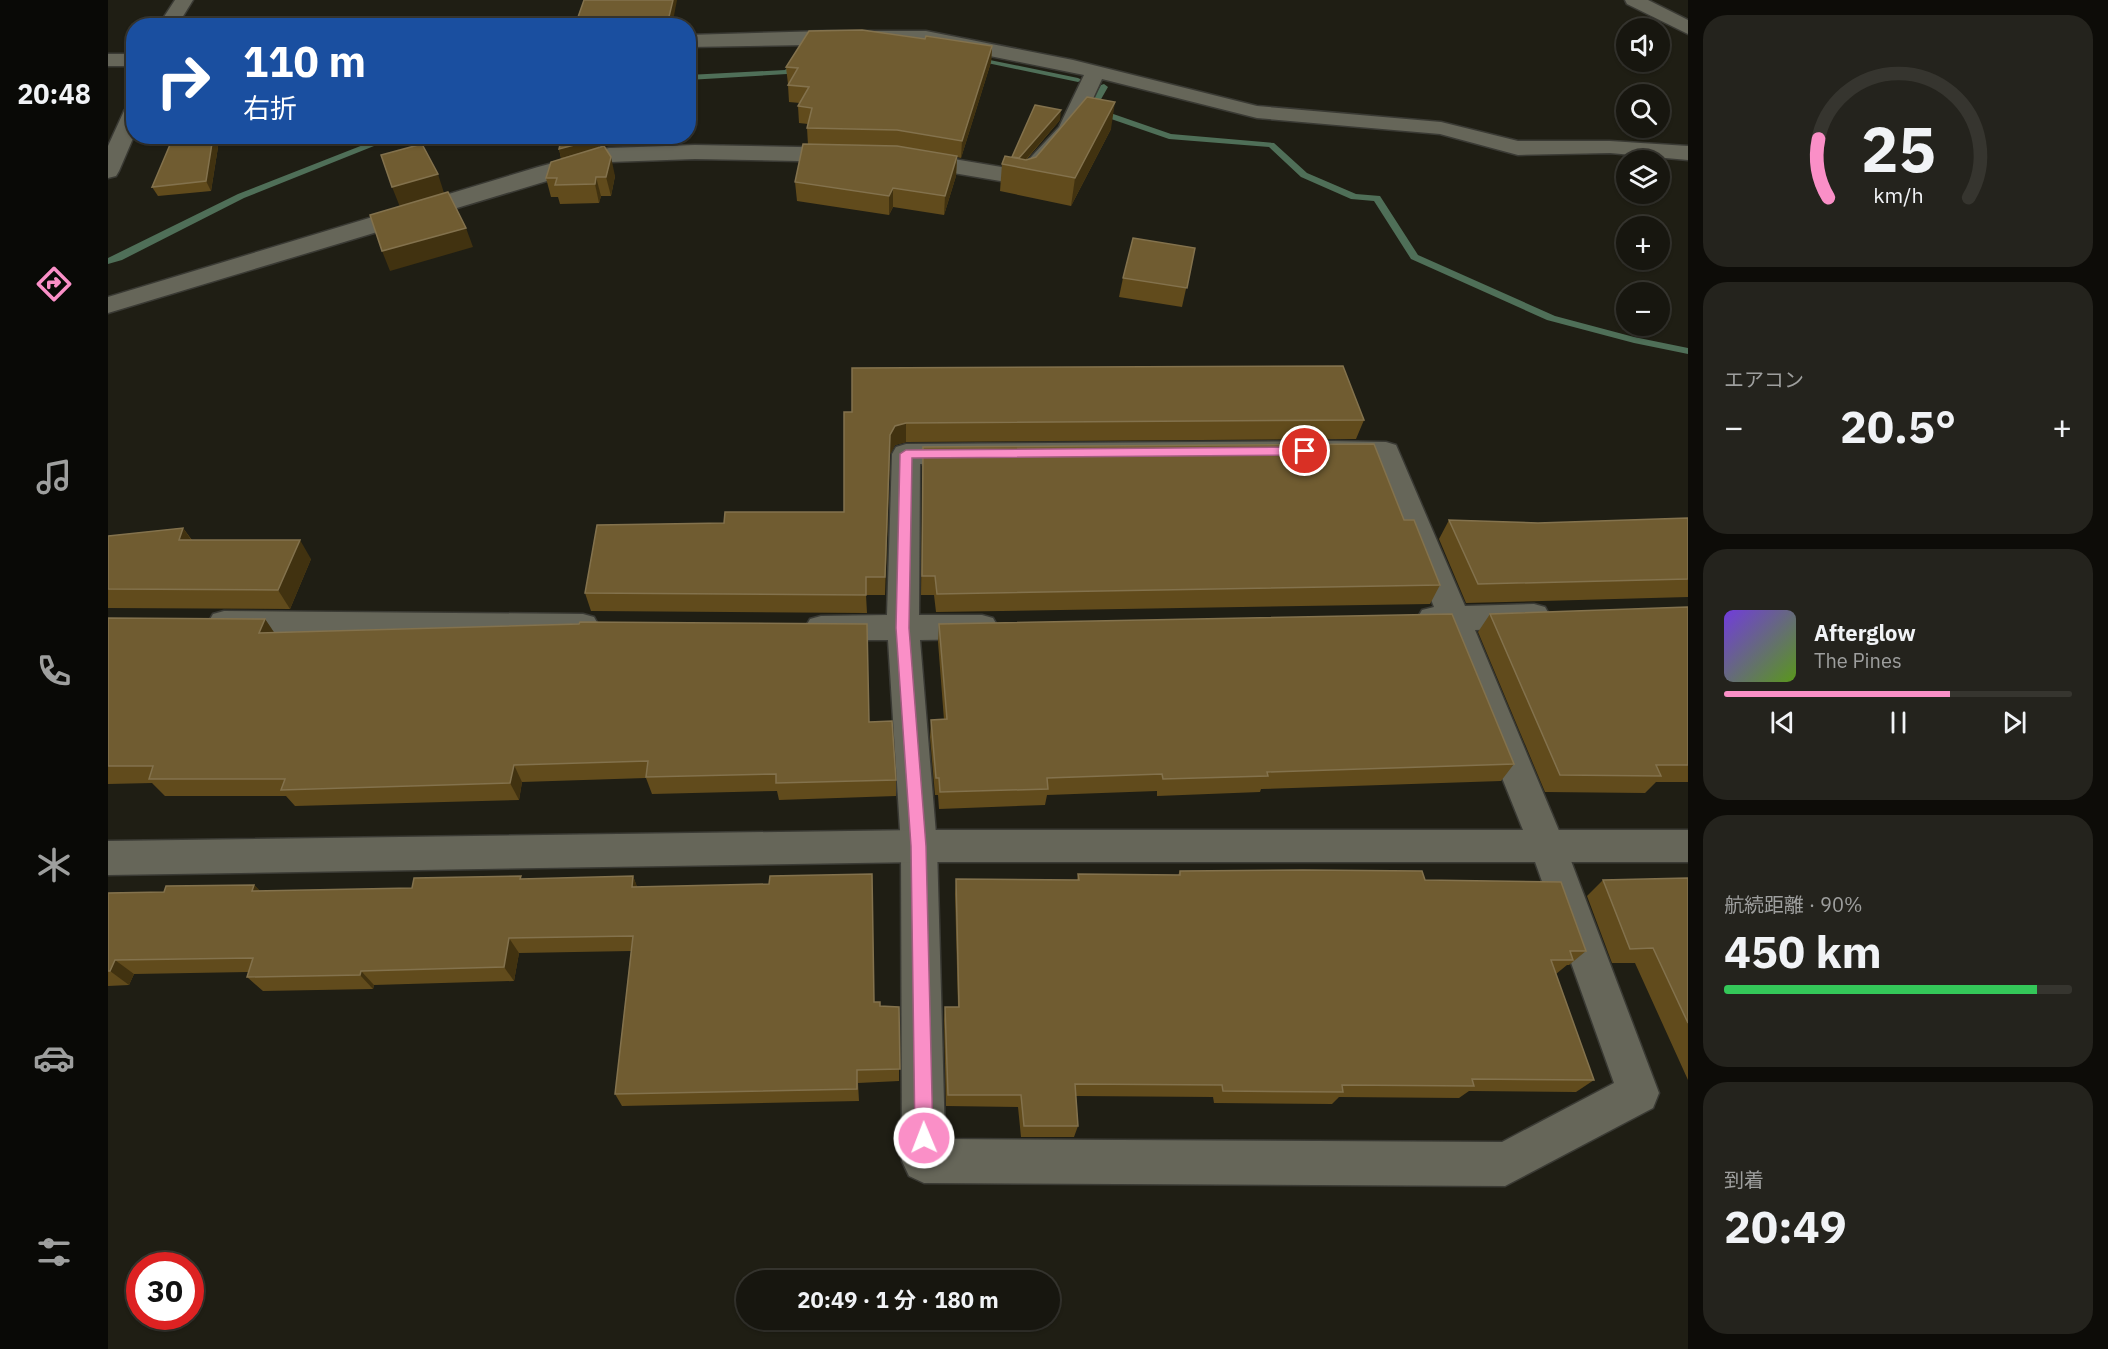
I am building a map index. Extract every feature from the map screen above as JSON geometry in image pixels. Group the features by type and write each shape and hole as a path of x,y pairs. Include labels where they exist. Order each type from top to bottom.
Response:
{"street":[{"path":"172,18 184,0"},
{"path":"1634,0 1688,28"},
{"path":"696,41 926,37 1073,66 1257,112 1441,128 1518,148 1610,147 1688,153"},
{"path":"108,60 126,60"},
{"path":"885,156 1024,178 1068,129 1095,73"},
{"path":"108,171 122,123"},
{"path":"108,305 609,155 695,152 861,155"},
{"path":"1386,452 1452,618 1547,845 1638,1093 1505,1164 924,1161 919,846 903,628 906,454 1386,452"},
{"path":"1405,619 1558,615"},
{"path":"191,622 606,626"},
{"path":"796,627 1010,626"},
{"path":"108,858 919,846 1688,846"}],"building":[{"path":"584,0 673,0 669,18 578,18"},
{"path":"862,30 925,39 926,36 992,46 962,141 897,130 807,128 812,108 798,106 809,87 788,85 798,68 786,67 809,31"},
{"path":"1087,97 1115,102 1075,178 1002,164 1005,156 1026,160 1036,157"},
{"path":"1035,105 1061,110 1019,158 1012,157"},
{"path":"170,144 212,144 206,181 152,187"},
{"path":"422,144 438,174 392,187 381,155"},
{"path":"560,144 578,144 559,149"},
{"path":"803,144 897,146 957,156 945,196 893,188 889,196 795,182"},
{"path":"604,146 611,157 606,177 596,177 595,184 555,185 557,178 546,178 551,162"},
{"path":"448,192 466,228 382,251 370,215"},
{"path":"1133,238 1195,248 1187,288 1123,278"},
{"path":"1343,366 1364,420 906,423 895,426 890,435 885,577 866,577 866,595 585,593 597,525 724,523 725,512 844,512 844,412 852,412 852,368"},
{"path":"1374,444 1404,520 1414,520 1440,585 937,594 935,576 922,576 923,447"},
{"path":"1688,518 1688,579 1478,584 1449,520 1538,523"},
{"path":"183,528 179,540 300,540 278,590 108,589 108,536"},
{"path":"1688,607 1688,765 1656,765 1661,776 1560,775 1490,614"},
{"path":"1452,614 1514,764 1267,772 1268,776 1163,779 1162,774 1047,778 1048,789 940,792 939,778 936,778 931,720 947,719 939,624"},
{"path":"108,618 265,619 259,633 579,624 580,622 867,624 869,722 892,721 896,780 776,783 776,774 646,777 648,761 514,765 510,783 281,790 285,779 149,779 153,766 108,766"},
{"path":"1180,871 1422,871 1425,880 1561,882 1586,951 1570,951 1573,960 1551,960 1594,1080 1472,1079 1474,1086 1342,1085 1343,1092 1223,1091 1222,1085 1075,1084 1078,1126 1024,1126 1021,1095 948,1095 945,1007 959,1007 956,879 1079,880 1078,874 1180,875"},
{"path":"872,874 874,1002 880,1002 880,1006 899,1007 900,1069 857,1070 857,1089 615,1094 633,936 509,938 504,967 361,971 360,975 247,977 253,958 115,960 108,971 108,893 164,892 166,886 254,885 252,891 412,888 414,878 521,876 520,879 633,876 632,887 769,884 770,876"},
{"path":"1688,878 1688,1023 1653,948 1630,949 1603,880"}],"waterway":[{"path":"973,58 1078,80"},
{"path":"696,78 787,72 799,60"},
{"path":"1104,87 1091,109 1169,136 1271,145 1304,175 1354,197 1377,198 1414,257 1551,318 1634,340 1688,351"},
{"path":"108,261 119,258 241,196 374,144"}],"route":[{"path":"924,1138 919,846 903,628 906,454 1305,451"}]}
